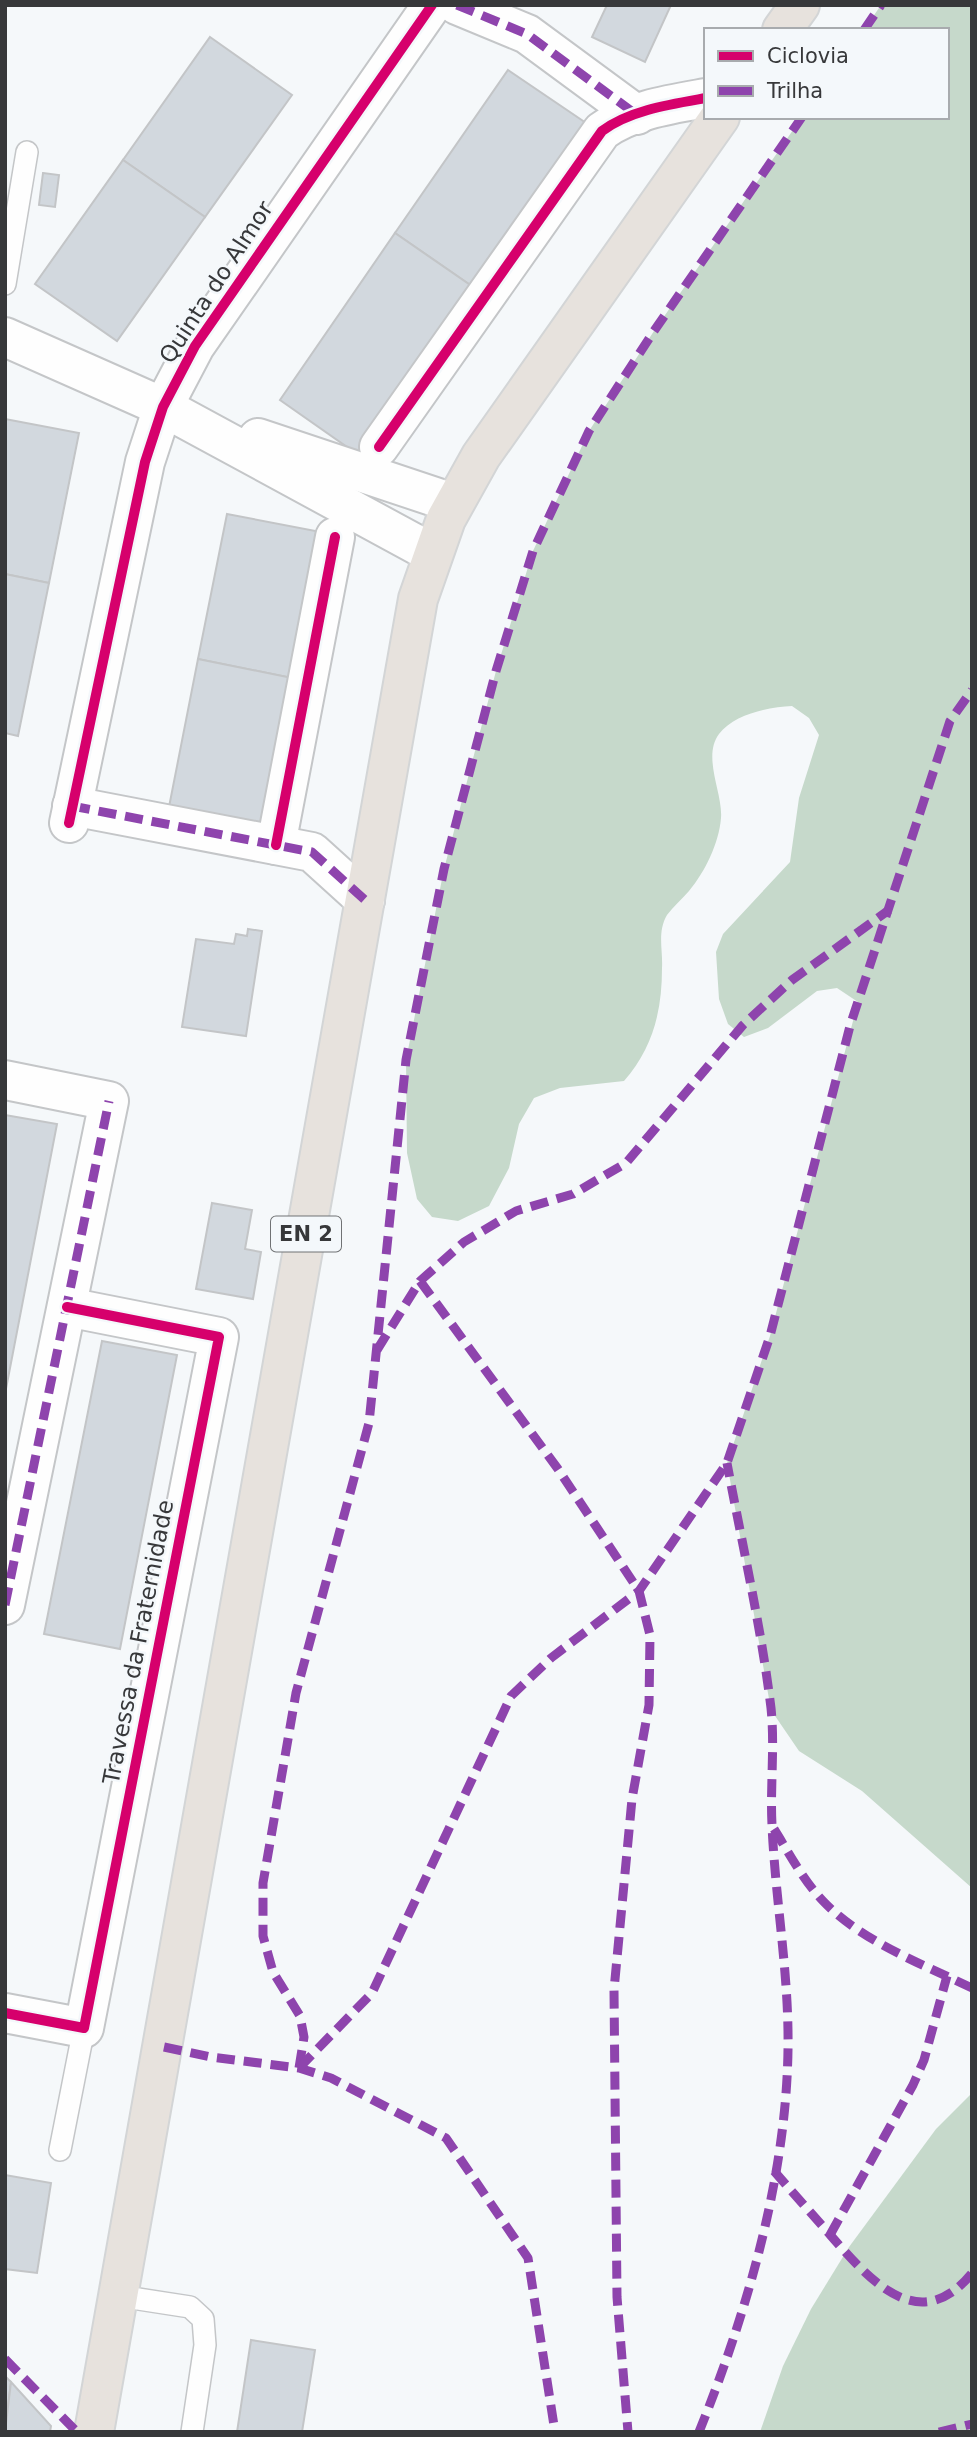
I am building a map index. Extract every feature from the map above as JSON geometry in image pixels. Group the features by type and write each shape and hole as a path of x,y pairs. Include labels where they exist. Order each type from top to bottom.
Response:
{"main road":[{"path":"783,28 800,5"},
{"name":"EN 2","path":"94,2432 413,622 432,553 453,503 506,418 719,119"}],"street":[{"name":"Quinta do Almor","path":"275,845 70,814 145,462 163,407 207,327 432,5"},
{"path":"457,5 527,34 637,115"},
{"path":"379,447 593,142 608,127 637,115 669,104 704,98"},
{"path":"5,337 163,407 432,553"},
{"path":"163,407 453,503"},
{"path":"335,537 275,845 313,852 365,900"},
{"path":"5,1080 110,1101 5,1605"},
{"name":"Travessa da Fraternidade","path":"67,1307 219,1337 84,2028"},
{"path":"5,2013 84,2028"}],"lane":[{"path":"5,284 27,152"},
{"path":"60,2150 84,2028"},
{"path":"119,2296 190,2307 203,2319 205,2345 192,2432"}],"green space":[{"path":"881,5 972,5 972,1888 862,1791 799,1751 771,1710 727,1463 770,1336 858,1002 837,988 817,991 768,1028 744,1037 728,1024 719,999 716,952 723,934 790,862 799,798 819,735 809,718 792,706 763,710 734,721 719,734 714,743 713,764 721,808 717,837 700,875 664,921 661,934 662,984 658,1014 649,1042 624,1081 560,1088 534,1098 519,1124 509,1168 489,1206 458,1221 432,1217 417,1199 407,1153 406,1060 444,869 496,671 533,551 589,431 654,331 801,119 949,119 949,28 865,28"},
{"path":"972,2093 972,2432 760,2432 783,2366 811,2309 849,2247 936,2129"}],"building":[{"path":"607,5 671,5 645,62 592,37"},
{"path":"210,37 292,95 205,217 123,160"},
{"path":"508,70 589,125 476,289 395,233"},
{"path":"123,160 205,217 117,341 35,284"},
{"path":"43,173 59,175 55,207 39,205"},
{"path":"395,233 476,289 360,456 280,400"},
{"path":"5,419 79,433 49,583 5,574"},
{"path":"227,514 326,533 297,679 198,659"},
{"path":"5,574 49,583 18,736 5,733"},
{"path":"198,659 297,679 268,826 169,807"},
{"path":"248,929 262,931 246,1036 182,1027 196,939 234,944 236,934 247,936"},
{"path":"5,1115 57,1124 5,1394"},
{"path":"212,1203 252,1210 245,1249 261,1252 253,1299 196,1289"},
{"path":"102,1341 177,1355 120,1649 44,1634"},
{"path":"5,2175 51,2183 37,2273 5,2269"},
{"path":"251,2340 315,2350 302,2432 237,2432"},
{"path":"5,2376 11,2382 6,2422 5,2421"},
{"path":"11,2382 51,2426 50,2432 5,2432"}],"marked path":[{"path":"457,5 527,34 637,115"},
{"path":"865,28 881,5"},
{"path":"299,2068 304,2037 300,2016 273,1972 263,1936 263,1883 296,1693 369,1423 406,1060 444,869 496,671 533,551 589,431 654,331 801,119"},
{"path":"299,2068 372,1993 511,1696 551,1658 639,1591 727,1463 770,1336 850,1026 950,721 972,690"},
{"path":"72,806 312,852 365,900"},
{"path":"377,1350 420,1281 464,1242 516,1211 573,1194 626,1163 743,1025 792,980 889,910"},
{"path":"5,1605 109,1101"},
{"path":"420,1281 558,1469 639,1591 650,1635 649,1705 632,1799 614,1990 617,2297 628,2432"},
{"path":"699,2432 734,2336 763,2235 774,2184 787,2082 787,2005 772,1825 771,1708 757,1616 727,1463"},
{"path":"774,1829 809,1884 838,1915 893,1951 972,1988"},
{"path":"830,2235 913,2085 924,2060 947,1976"},
{"path":"164,2047 211,2057 299,2068 331,2078 446,2138 528,2258 555,2432"},
{"path":"774,2171 846,2253 879,2284 896,2295 914,2301 933,2301 952,2292 972,2273"},
{"path":"5,2359 77,2432"},
{"path":"939,2432 972,2424"}],"cycle path":[{"path":"69,823 145,462 163,407 195,346 432,5"},
{"path":"379,447 602,131 638,113 704,98"},
{"path":"276,845 335,537"},
{"path":"5,2013 84,2028 219,1337 67,1307"}]}
